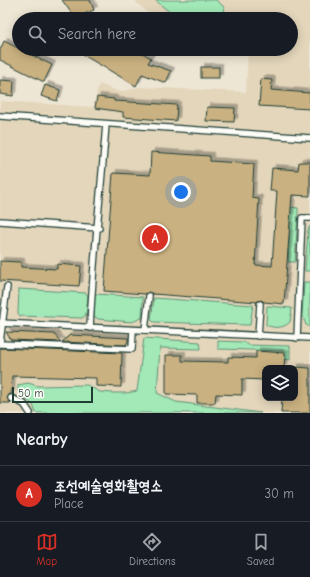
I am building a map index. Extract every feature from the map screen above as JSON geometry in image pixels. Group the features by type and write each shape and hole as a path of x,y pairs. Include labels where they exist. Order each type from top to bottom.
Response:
{"lane":[{"path":"0,116 310,138"},
{"path":"90,328 94,253 99,228 106,124"},
{"path":"296,338 302,218 310,218"},
{"path":"0,221 99,228"},
{"path":"7,287 1,323 0,343 132,349 133,330"},
{"path":"145,330 149,296"},
{"path":"258,336 260,304"},
{"path":"1,323 310,338"},
{"path":"11,398 24,404 30,413"}],"shaded area":[{"path":"134,0 310,0 310,413 0,413 0,101 93,107 99,84 120,92 140,87 246,92 248,56 298,56 298,12 147,12"}],"green space":[{"path":"155,0 216,0 224,7 225,12 170,12"},
{"path":"291,207 298,208 295,262 288,262"},
{"path":"310,226 310,271 305,271 308,230"},
{"path":"304,282 310,282 310,327 306,325 302,315"},
{"path":"19,289 86,293 88,296 86,315 82,318 20,316 18,313"},
{"path":"95,294 143,297 142,318 132,322 98,319 94,316"},
{"path":"154,298 253,305 250,325 154,322 151,320"},
{"path":"267,306 292,308 290,322 285,326 279,327 266,325"},
{"path":"144,338 200,342 201,349 160,348 157,393 176,402 261,413 36,413 33,405 18,392 18,385 28,383 38,386 87,385 100,392 113,393 137,391"},
{"path":"218,341 244,342 248,345 290,346 290,360 285,359 285,351 218,349"}],"building":[{"path":"62,0 90,0 94,10 89,12 71,12"},
{"path":"4,41 12,45 12,56 34,56 52,65 44,82 0,60 0,50"},
{"path":"85,56 148,56 151,58 148,63 171,71 166,83 142,74 136,86"},
{"path":"201,67 219,67 219,78 201,78"},
{"path":"261,79 272,80 271,90 310,93 310,109 259,106"},
{"path":"0,80 14,81 13,96 0,94"},
{"path":"45,85 60,90 57,101 41,96"},
{"path":"97,97 114,99 114,101 177,105 176,121 123,117 123,112 95,108"},
{"path":"207,107 235,108 234,122 206,121"},
{"path":"151,152 210,156 210,161 254,164 252,198 259,199 255,265 272,266 277,191 270,191 272,168 298,170 299,162 310,162 310,196 292,195 284,304 264,302 261,300 257,302 153,294 149,292 145,294 104,291 113,173 150,175"},
{"path":"0,261 21,262 21,267 57,269 57,264 81,266 79,286 0,281"},
{"path":"6,332 54,334 61,342 11,340"},
{"path":"70,335 128,338 128,341 126,345 62,342"},
{"path":"0,348 122,353 121,387 96,386 96,378 12,376 11,394 7,398 11,403 0,403"},
{"path":"256,351 285,353 284,365 262,365 262,380 242,379 242,395 216,394 215,403 197,403 197,395 166,394 166,355 182,355 182,361 228,362 228,357 256,358"},
{"path":"298,367 310,368 310,413 281,413 282,401 298,401"}],"place":[{"name":"조선예술영화촬영소","path":"155,238"}]}
